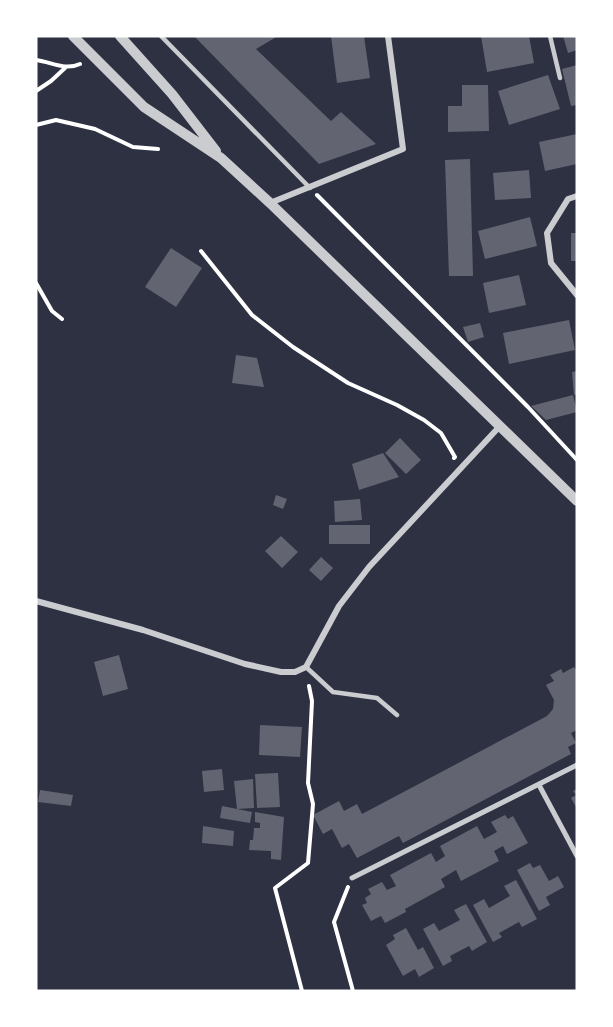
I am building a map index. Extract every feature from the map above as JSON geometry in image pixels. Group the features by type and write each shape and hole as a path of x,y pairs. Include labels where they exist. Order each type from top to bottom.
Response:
{"street":[{"path":"73,36 144,107 222,158"},
{"path":"120,36 172,94 222,158 577,501"},
{"path":"270,203 404,149 388,36"},
{"path":"577,196 568,199 547,233 551,263 577,295"},
{"path":"36,600 143,630 245,664 281,672 295,672 306,667 339,606 369,567 500,426"},
{"path":"352,878 577,765"},
{"path":"539,785 577,856"}],"lane":[{"path":"160,36 310,188"},
{"path":"550,36 560,78"},
{"path":"306,667 333,692 377,698 397,715"}],"path":[{"path":"36,60 51,62 65,68"},
{"path":"36,91 65,68 80,64"},
{"path":"36,125 56,120 95,129 133,147 158,149"},
{"path":"310,188 528,407 577,460"},
{"path":"201,250 252,315 293,347 348,383 398,405 441,433 455,457 447,465"},
{"path":"36,283 52,311 62,319"},
{"path":"302,991 275,888 308,863 313,804 308,783 312,701 306,667"},
{"path":"352,878 334,922 353,991"}],"building":[{"path":"194,36 278,36 256,49 331,121 341,112 376,144 319,164"},
{"path":"331,36 364,36 370,78 337,83"},
{"path":"481,36 529,36 534,63 487,72"},
{"path":"563,36 577,36 577,50 568,53"},
{"path":"577,65 577,105 571,106 562,69"},
{"path":"548,75 560,109 509,125 498,91"},
{"path":"462,85 488,85 489,131 448,132 448,106 462,106"},
{"path":"577,134 577,164 545,171 539,142"},
{"path":"470,159 473,276 449,276 445,160"},
{"path":"529,170 531,198 495,200 493,173"},
{"path":"530,217 537,246 485,259 478,231"},
{"path":"571,233 577,233 577,261 571,261"},
{"path":"171,248 202,268 176,307 145,287"},
{"path":"519,275 526,305 489,313 483,283"},
{"path":"569,320 575,350 509,364 503,333"},
{"path":"480,323 484,337 468,342 463,327"},
{"path":"236,355 257,358 264,387 232,383"},
{"path":"577,371 577,394 574,395 572,372"},
{"path":"573,395 577,412 546,420 531,406"},
{"path":"400,438 421,460 406,474 385,453"},
{"path":"383,453 399,477 359,490 352,464"},
{"path":"276,495 287,499 283,509 273,505"},
{"path":"360,499 362,520 335,522 334,501"},
{"path":"329,525 370,525 370,544 329,544"},
{"path":"281,536 298,552 282,568 265,551"},
{"path":"321,557 333,568 321,581 309,570"},
{"path":"119,655 128,689 103,696 94,662"},
{"path":"574,667 577,671 577,730 571,733 576,743 568,747 571,754 403,843 399,836 357,858 349,844 342,848 332,829 323,834 313,815 339,801 344,811 357,804 362,814 547,716 553,709 554,700 546,685 554,681 550,675 561,669 563,673"},
{"path":"260,725 302,727 300,757 259,755"},
{"path":"222,769 224,790 204,792 202,771"},
{"path":"278,773 280,807 257,808 255,774"},
{"path":"253,779 254,808 237,809 234,781"},
{"path":"577,789 577,809 571,798 576,795 573,791"},
{"path":"40,790 73,795 71,806 38,802"},
{"path":"222,806 252,812 250,823 220,818"},
{"path":"255,812 284,817 281,860 271,859 271,851 249,850 254,828 260,828 260,823 255,822"},
{"path":"505,815 508,819 513,816 528,843 507,854 503,846 494,851 499,861 461,881 456,870 441,879 445,887 405,909 406,912 385,923 381,916 371,921 362,905 367,903 365,898 371,894 368,889 382,882 387,890 396,886 390,875 431,853 436,862 445,856 440,846 477,826 484,839 497,832 491,822"},
{"path":"203,826 234,831 233,846 202,843"},
{"path":"530,863 533,868 540,865 549,881 558,876 564,887 546,897 550,905 539,911 517,870"},
{"path":"516,880 537,919 522,927 519,922 499,933 502,937 493,942 473,905 484,899 489,908 510,896 504,886"},
{"path":"466,904 487,942 472,951 469,946 450,956 452,961 443,966 423,929 434,923 439,931 460,920 454,910"},
{"path":"406,928 418,950 423,947 434,968 419,977 415,969 403,976 386,945 395,939 393,935"}]}
